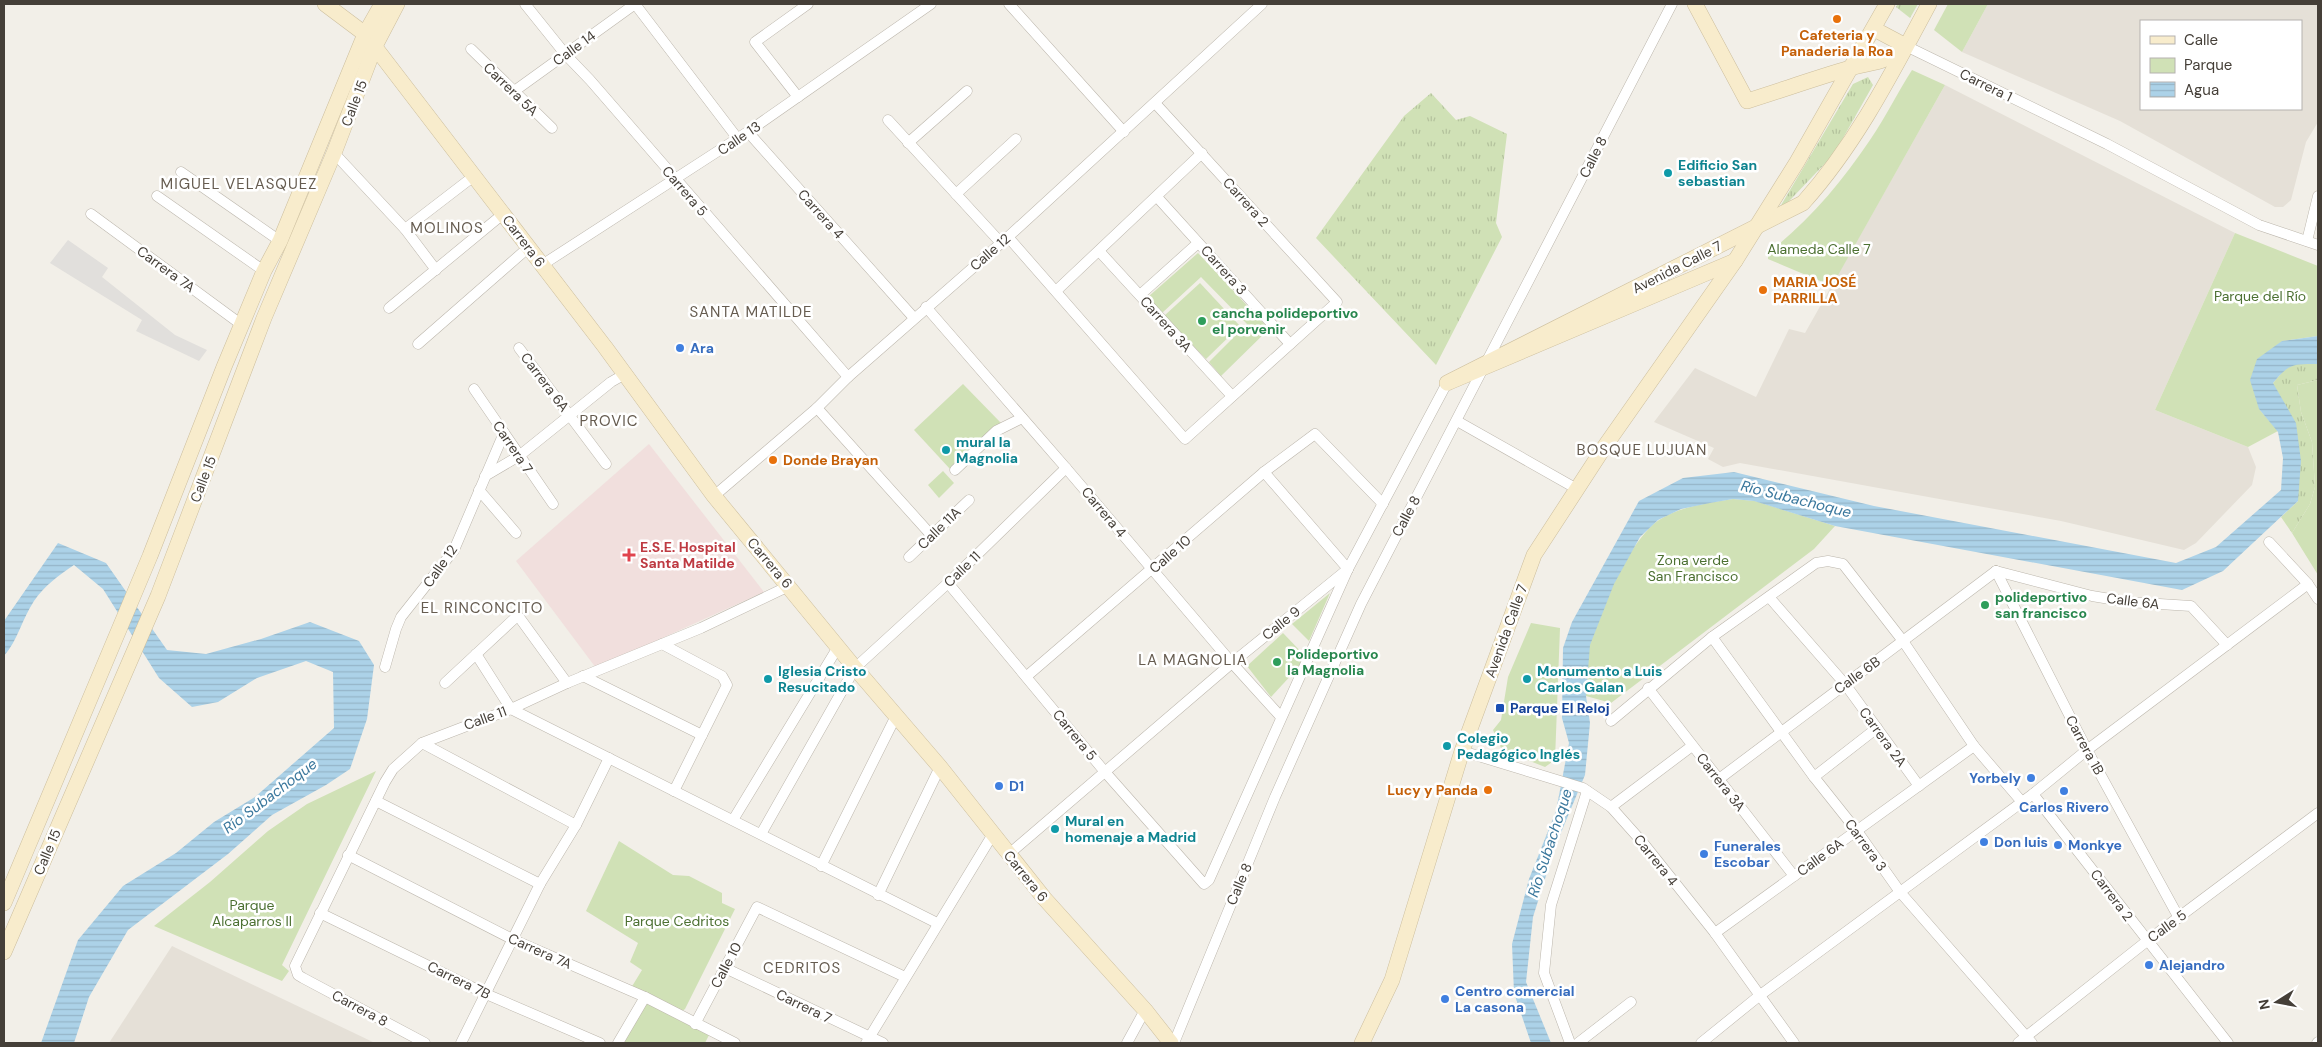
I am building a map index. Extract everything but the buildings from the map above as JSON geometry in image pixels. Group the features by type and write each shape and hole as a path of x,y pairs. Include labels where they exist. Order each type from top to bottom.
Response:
{"street":[{"name":"Carrera 6","path":"325,4 365,34 375,46 625,374 714,496 855,668 940,767 1044,898 1145,1010 1172,1043"},
{"name":"Carrera 5","path":"525,4 566,55 590,80 848,377"},
{"name":"Calle 14","path":"513,92 635,4"},
{"path":"635,4 738,139"},
{"path":"798,98 755,42 808,4"},
{"name":"Calle 13","path":"542,266 738,139 932,4"},
{"path":"1009,4 1124,132"},
{"name":"Calle 12","path":"714,496 817,408 848,377 1124,132 1262,4"},
{"name":"Calle 8","path":"1172,1043 1275,797 1361,604 1672,4"},
{"path":"1695,4 1747,101 1852,67 1872,65 1891,57 1906,46 1874,29"},
{"name":"Avenida Calle 7","path":"1362,1043 1392,980 1462,752 1534,555 1735,262 1852,67 1887,4"},
{"name":"Avenida Calle 7","path":"1447,383 1803,203 1830,172 1855,136 1929,4"},
{"name":"Calle 15","path":"4,903 150,556 264,271 280,241 365,34 391,5"},
{"name":"Calle 15","path":"4,952 158,596 264,318 334,153 391,5"},
{"name":"Carrera 1","path":"1906,46 2107,144 2259,225 2318,244"},
{"name":"Carrera 5A","path":"471,49 552,128"},
{"path":"908,143 967,91"},
{"name":"Carrera 2","path":"1154,103 1337,302 1290,344"},
{"path":"888,120 956,194 1056,292 1184,439 1290,344"},
{"name":"Carrera 4","path":"748,132 914,318"},
{"path":"956,194 1016,139"},
{"path":"334,153 405,229 436,270"},
{"path":"1056,292 1202,154"},
{"path":"181,172 280,241"},
{"path":"405,229 474,176"},
{"path":"157,196 264,271"},
{"path":"2307,241 2318,196"},
{"name":"Carrera 3","path":"1157,197 1290,344"},
{"name":"Carrera 7A","path":"91,214 242,324"},
{"path":"389,308 503,214"},
{"path":"1140,295 1198,243"},
{"path":"418,344 529,247"},
{"name":"Carrera 3A","path":"1100,252 1232,396"},
{"name":"Avenida Calle 7","path":"1447,383 1735,262"},
{"name":"Carrera 4","path":"926,307 1232,663 1281,717"},
{"name":"Carrera 6A","path":"519,348 606,464"},
{"path":"485,476 519,456 569,415 625,374"},
{"name":"Calle 9","path":"1009,854 1232,663 1348,569 1447,383"},
{"name":"Carrera 7","path":"474,389 552,504"},
{"path":"817,408 932,536"},
{"path":"955,470 996,431 1022,418"},
{"path":"1457,421 1577,490"},
{"name":"Calle 12","path":"385,667 401,617 454,550 504,434"},
{"name":"Calle 10","path":"1027,676 1153,570 1264,472 1315,434 1383,504"},
{"name":"Calle 11","path":"761,834 855,668 948,583 1066,468"},
{"path":"1264,472 1348,569 1281,717"},
{"path":"479,490 516,533"},
{"name":"Calle 11A","path":"909,557 969,500"},
{"path":"2269,542 2308,584 2318,599"},
{"path":"150,556 169,569"},
{"path":"1611,721 1648,688 1712,637 1816,563 1828,561 1843,564 1903,642 1974,746 2022,802"},
{"name":"Calle 6B","path":"1719,779 1996,571"},
{"name":"Calle 6A","path":"1996,571 2092,596 2128,602 2190,606 2227,645"},
{"name":"Carrera 1B","path":"1996,571 2087,750 2179,918"},
{"name":"Carrera 5","path":"948,583 1105,772 1204,884 1209,880 1281,717"},
{"path":"1701,1043 1759,996 2033,794 2087,750 2308,584"},
{"name":"Calle 11","path":"296,971 296,961 393,769 422,743 511,709 567,683 701,628 789,586"},
{"name":"Carrera 2A","path":"1769,597 1845,684 1919,786"},
{"path":"445,683 515,618 520,617 567,683"},
{"name":"Carrera 3","path":"1712,637 1814,777 1857,830 1900,892 2030,1040"},
{"path":"662,644 726,680 727,685 674,791"},
{"path":"733,820 838,647"},
{"path":"476,654 511,709 937,923"},
{"path":"584,676 702,736"},
{"name":"Carrera 3A","path":"1648,688 1794,876"},
{"path":"821,866 896,716"},
{"path":"1814,777 1877,728"},
{"path":"422,743 576,825"},
{"path":"1611,808 1692,746"},
{"name":"Calle 6A","path":"1714,933 1974,746"},
{"name":"Carrera 4","path":"1462,752 1585,790 1611,808 1644,844 1714,933 1794,1043"},
{"path":"461,1043 514,940 540,884 576,825 609,758"},
{"path":"878,895 940,767"},
{"path":"1570,1043 1544,973 1551,905 1585,790"},
{"name":"Carrera 2","path":"2033,794 2228,1043"},
{"path":"47,798 65,810"},
{"path":"376,801 540,884"},
{"name":"Calle 5","path":"2018,1043 2030,1040 2147,941 2318,813"},
{"path":"867,1040 993,834"},
{"name":"Carrera 7A","path":"348,855 514,940 645,997 735,1043"},
{"name":"Calle 10","path":"695,1024 757,907 906,977"},
{"name":"Carrera 7B","path":"320,913 486,994 600,1043"},
{"name":"Carrera 7","path":"725,968 867,1040 883,1043"},
{"name":"Carrera 8","path":"296,971 303,978 426,1043"},
{"path":"618,1043 645,997"},
{"path":"1578,1043 1631,1002"},
{"path":"1127,1043 1145,1010"}],"shaded area":[{"path":"1988,4 2318,4 2318,122 2306,142 2291,200 2283,207 2275,207 2120,121 1962,52"},
{"path":"1945,85 2235,233 2155,410 2248,447 2256,467 2252,485 2196,543 2184,550 2061,521 1740,463 1723,467 1708,459 1714,448 1654,422 1695,368 1756,397 1789,329 1805,333"},
{"path":"68,240 108,268 102,277 175,335 207,350 199,361 136,331 142,320 50,263"},
{"name":"E.S.E. Hospital Santa Matilde","path":"649,444 764,592 596,668 516,561"},
{"path":"172,946 375,1043 109,1043"}],"green space":[{"path":"1898,4 1918,4 1910,18 1896,7"},
{"path":"1948,4 1988,4 1962,52 1934,30"},
{"name":"Alameda Calle 7","path":"1912,70 1945,85 1832,286 1768,259 1768,253 1811,215 1848,171 1876,131"},
{"path":"1868,77 1873,85 1834,154 1774,217 1853,84"},
{"path":"1431,93 1456,120 1470,116 1507,134 1496,223 1502,237 1436,365 1316,238 1404,116"},
{"name":"Parque del Río","path":"2235,233 2318,266 2318,336 2282,341 2259,409 2278,431 2248,447 2155,410"},
{"path":"1198,253 1269,329 1221,376 1209,362 1247,324 1201,277 1162,313 1148,297"},
{"name":"cancha polideportivo el porvenir","path":"1200,283 1240,326 1206,359 1164,316"},
{"path":"2293,364 2318,364 2318,380 2297,385 2301,412 2312,442 2315,487 2310,504 2292,533 2281,517 2298,501 2273,383 2283,371"},
{"path":"2318,380 2318,575 2292,533 2310,504 2315,487 2312,442 2301,412 2297,385"},
{"path":"963,384 1001,423 950,469 914,430"},
{"path":"943,471 954,483 939,498 928,485"},
{"name":"Zona verde San Francisco","path":"1733,499 1755,501 1835,526 1814,549 1611,703 1586,696 1587,658 1593,632 1616,577 1638,542 1649,529 1667,515 1695,506"},
{"path":"1330,593 1309,641 1292,624"},
{"path":"1531,623 1560,628 1555,760 1545,767 1502,750 1493,730 1501,720 1508,677"},
{"name":"Polideportivo la Magnolia","path":"1283,633 1307,658 1271,697 1247,666"},
{"name":"Parque Alcaparros II","path":"376,771 282,965 289,971 282,981 154,926 210,882 268,831 307,804"},
{"name":"Parque Cedritos","path":"619,841 673,875 689,876 722,893 722,903 735,909 685,1009 679,1013 631,988 642,970 630,962 638,943 586,911"},
{"path":"646,1001 709,1035 705,1043 622,1043"}],"water":[{"name":"Río Subachoque","path":"2318,336 2318,364 2292,366 2283,372 2273,383 2296,423 2301,461 2298,501 2223,571 2182,590 1835,526 1754,501 1733,499 1710,503 1681,509 1658,520 1640,537 1614,584 1590,645 1586,696 1590,723 1585,775 1555,847 1533,917 1526,982 1551,1043 1531,1043 1514,993 1512,944 1529,879 1556,811 1569,743 1562,718 1563,648 1572,622 1639,501 1683,478 1734,472 1874,506 2176,563 2216,547 2281,490 2283,458 2278,432 2259,409 2250,380 2257,359 2282,341"},
{"name":"Río Subachoque","path":"58,543 106,563 167,650 206,654 261,639 310,622 359,641 374,665 367,719 350,769 326,785 272,815 228,854 128,930 89,997 74,1043 41,1043 78,940 123,886 176,853 214,822 255,797 334,728 333,672 306,661 257,678 218,702 192,707 159,678 103,589 74,565 52,581 38,595 13,643 4,656 4,621"}],"place":[{"name":"Cafeteria y Panaderia la Roa","path":"1837,19"},
{"name":"Edificio San sebastian","path":"1668,173"},
{"name":"MARIA JOSÉ PARRILLA","path":"1763,290"},
{"name":"cancha polideportivo el porvenir","path":"1202,321"},
{"name":"Ara","path":"680,348"},
{"name":"mural la Magnolia","path":"946,450"},
{"name":"Donde Brayan","path":"773,460"},
{"name":"E.S.E. Hospital Santa Matilde","path":"629,555"},
{"name":"polideportivo san francisco","path":"1985,605"},
{"name":"Polideportivo la Magnolia","path":"1277,662"},
{"name":"Iglesia Cristo Resucitado","path":"768,679"},
{"name":"Monumento a Luis Carlos Galan","path":"1527,679"},
{"name":"Parque El Reloj","path":"1500,708"},
{"name":"Colegio Pedagógico Inglés","path":"1447,746"},
{"name":"Yorbely","path":"2031,778"},
{"name":"D1","path":"999,786"},
{"name":"Lucy y Panda","path":"1488,790"},
{"name":"Carlos Rivero","path":"2064,791"},
{"name":"Mural en homenaje a Madrid","path":"1055,829"},
{"name":"Don luis","path":"1984,842"},
{"name":"Monkye","path":"2058,845"},
{"name":"Funerales Escobar","path":"1704,854"},
{"name":"Alejandro","path":"2149,965"},
{"name":"Centro comercial La casona","path":"1445,999"}],"district":[{"name":"MIGUEL VELASQUEZ","path":"239,184"},
{"name":"MOLINOS","path":"447,228"},
{"name":"SANTA MATILDE","path":"751,312"},
{"name":"PROVIC","path":"609,421"},
{"name":"BOSQUE LUJUAN","path":"1642,450"},
{"name":"EL RINCONCITO","path":"482,608"},
{"name":"LA MAGNOLIA","path":"1193,660"},
{"name":"CEDRITOS","path":"802,968"}]}
